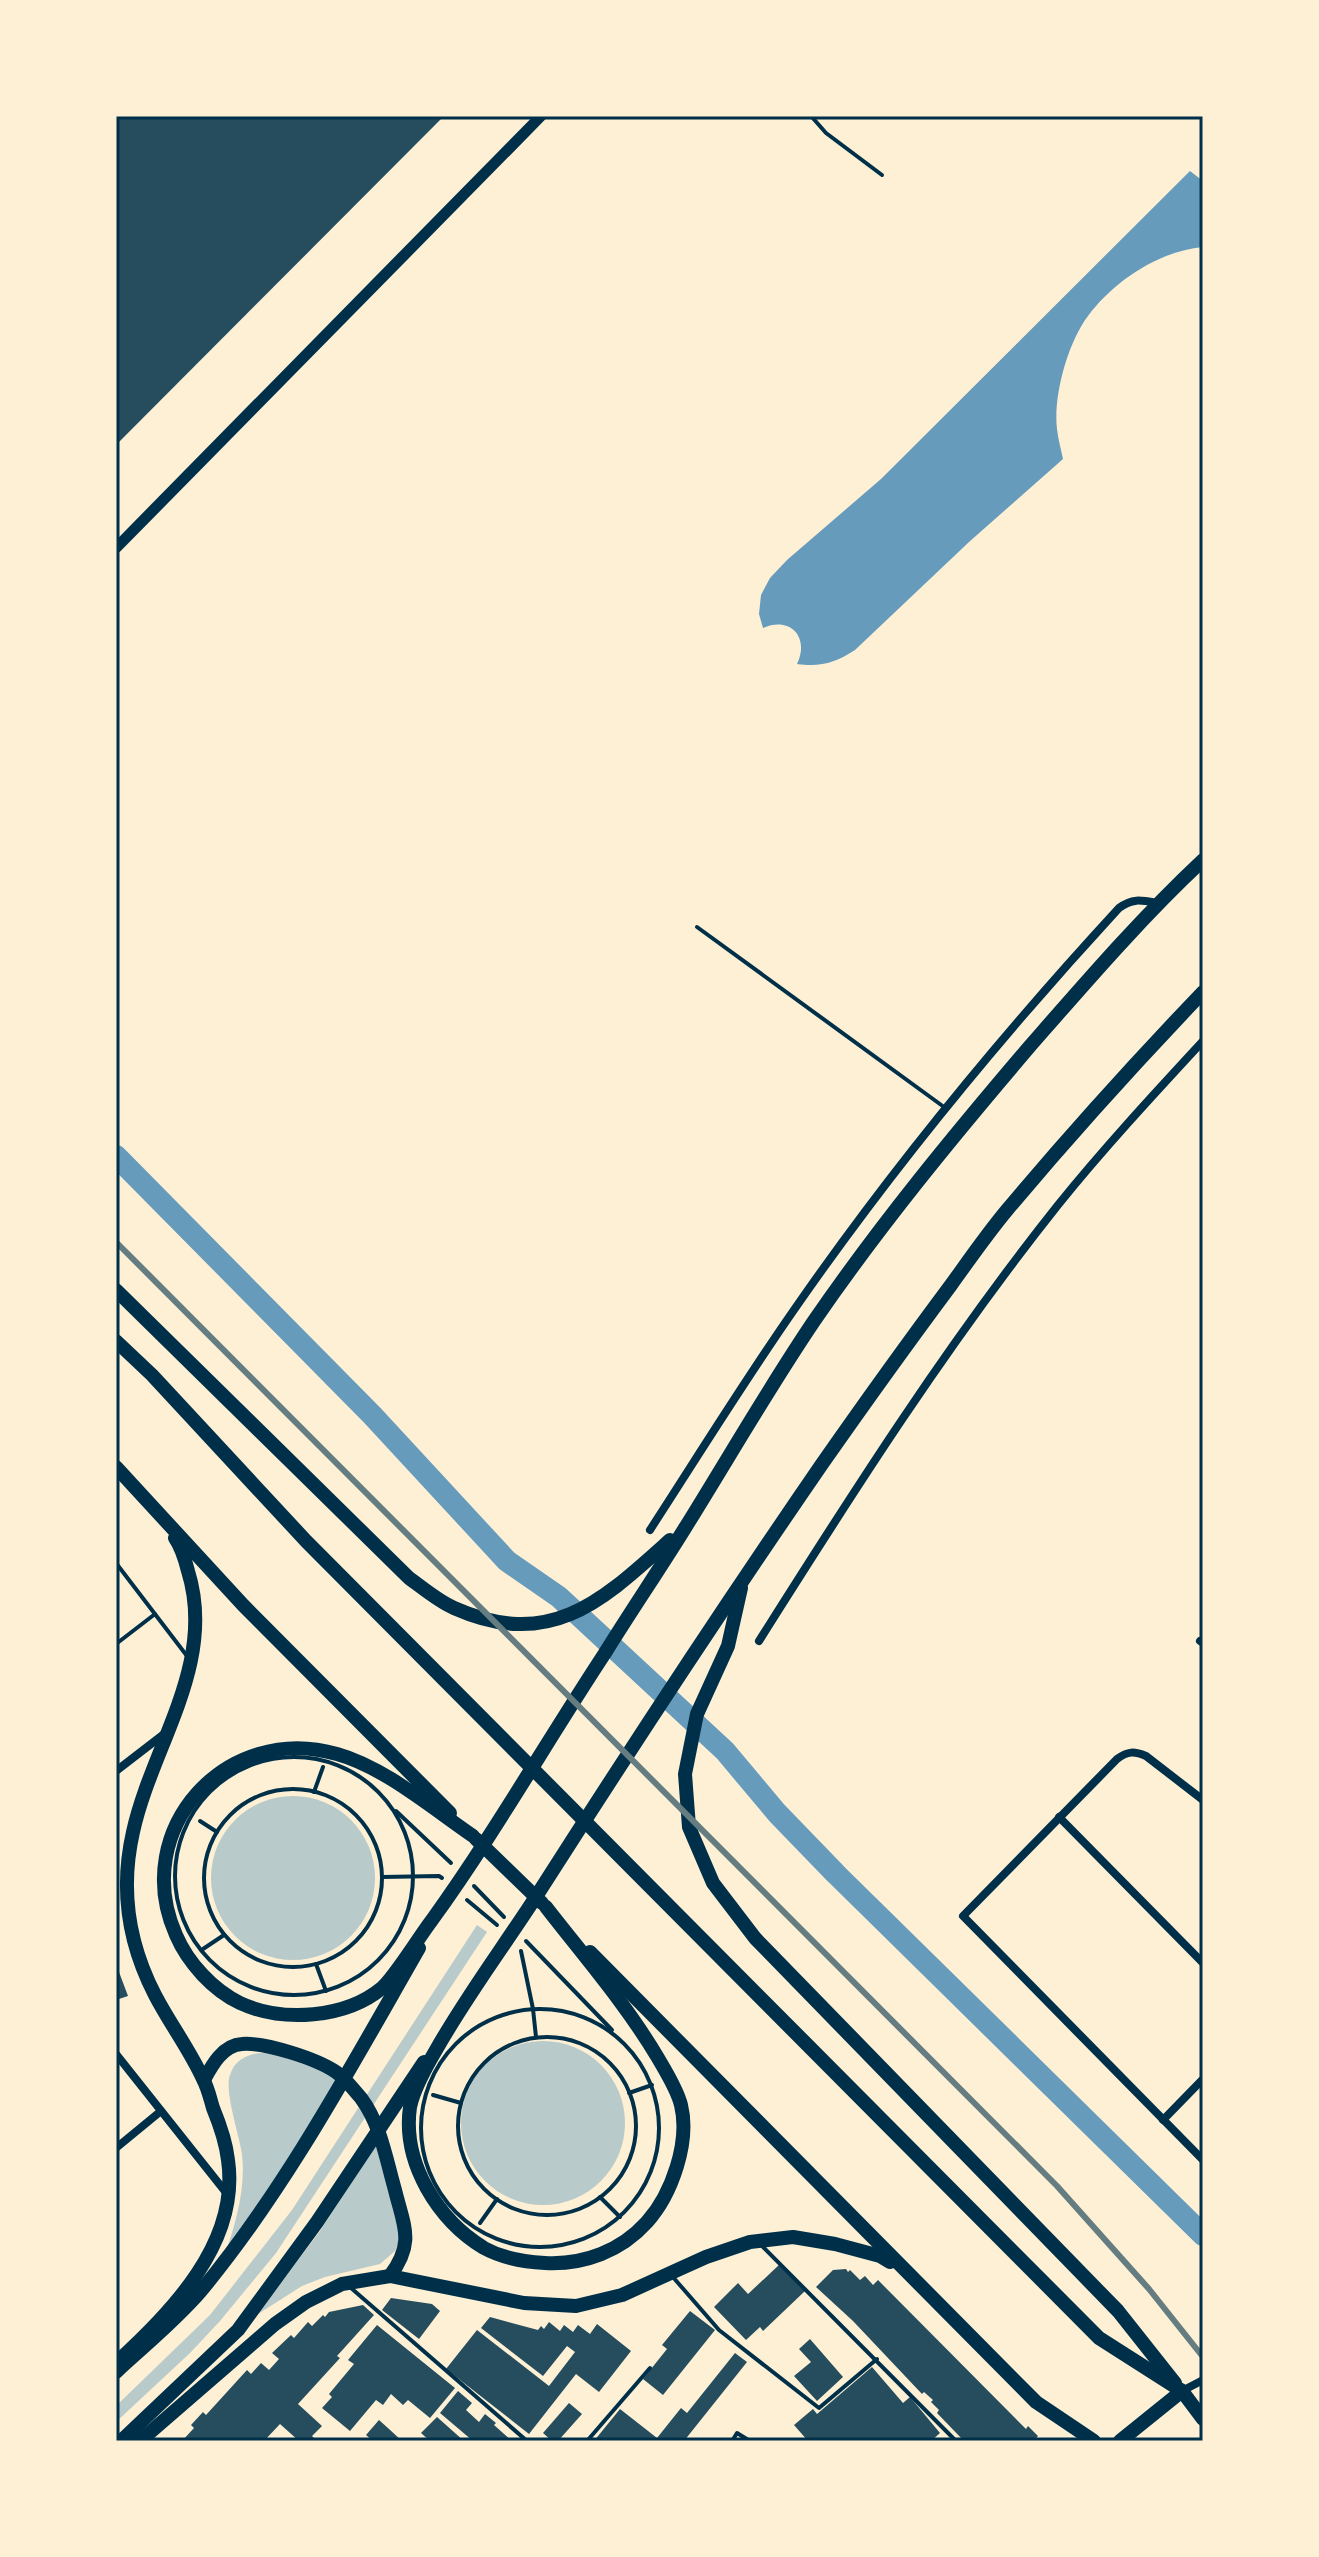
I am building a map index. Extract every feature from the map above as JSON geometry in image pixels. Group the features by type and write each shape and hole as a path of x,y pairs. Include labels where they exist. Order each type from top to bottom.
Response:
{"main road":[{"path":"117,2363 198,2294 273,2191 335,2095 449,1896 816,1318 937,1154 1157,903 1203,860"},
{"path":"121,2441 238,2330 317,2222 509,1938 647,1722 886,1372 1005,1212 1203,992"},
{"path":"116,1290 409,1578 453,1608 502,1624 548,1624 588,1608 624,1582 686,1526"},
{"path":"116,1341 152,1375 317,1552 1099,2338 1182,2391"},
{"path":"116,1467 243,1605 1036,2402 1094,2441"},
{"path":"117,2363 171,2309 202,2265 224,2216 229,2160 204,2080 154,1994 133,1944 125,1894 133,1832 186,1684 195,1630 193,1586 180,1545 127,1478"},
{"path":"743,1580 728,1646 697,1714 685,1774 689,1827 713,1883 755,1938 1118,2311 1203,2419"},
{"path":"449,1896 383,1987 349,2006 314,2015 276,2013 241,2003 204,1977 176,1938 164,1899 163,1857 177,1819 204,1783 241,1760 289,1746 338,1754 379,1773 473,1836"},
{"path":"453,2019 424,2070 410,2106 411,2137 417,2169 432,2197 455,2225 487,2250 525,2262 563,2264 598,2256 627,2242 652,2216 672,2183 683,2145 681,2105 667,2073 643,2033 546,1907"},
{"path":"204,2080 217,2057 240,2044 279,2049 312,2059 338,2073 362,2100 380,2134 404,2219 406,2242 402,2259 390,2276"},
{"path":"140,2441 275,2324 306,2302 347,2283 390,2276 524,2303 576,2306 622,2295 706,2257 758,2241 793,2237 880,2256 908,2273"},
{"path":"1120,2441 1182,2391"}],"street":[{"path":"116,548 541,116"},
{"path":"650,1530 796,1307 945,1108 1028,1008 1119,908 1139,899 1157,903"},
{"path":"759,1641 859,1483 980,1307 1067,1194 1203,1041"},
{"path":"116,1771 171,1729"},
{"path":"1203,1800 1146,1756 1136,1752 1125,1753 963,1916 1203,2160"},
{"path":"1059,1817 1203,1963"},
{"path":"116,2054 228,2196"},
{"path":"1163,2120 1203,2079"},
{"path":"116,2148 161,2111"},
{"path":"1182,2391 1203,2380"}],"lane":[{"path":"811,116 826,133 882,175"},
{"path":"697,927 945,1108"},
{"path":"116,1563 191,1661"},
{"path":"116,1644 155,1614"},
{"path":"758,2241 956,2441"},
{"path":"671,2274 719,2330 819,2408 877,2359"},
{"path":"347,2283 527,2441"},
{"path":"587,2441 650,2368"},
{"path":"732,2441 737,2433 750,2441"},
{"path":"946,2441 951,2436"}],"path":[{"path":"287,1757 325,1761 362,1778 392,1807 408,1839 414,1875 412,1897 396,1939 383,1957 366,1972 326,1991 303,1995 280,1994 236,1980 217,1967 189,1933 176,1894 176,1853 191,1815 216,1785 249,1765 287,1757"},
{"path":"314,1792 325,1761"},
{"path":"282,1790 314,1792 329,1798 357,1817 375,1845 382,1877 380,1894 369,1925 346,1949 316,1964 291,1967 251,1957 224,1935 209,1908 203,1877 210,1846 217,1832 238,1808 266,1794 282,1790"},
{"path":"191,1815 217,1832"},
{"path":"382,1877 414,1875"},
{"path":"201,1950 224,1935"},
{"path":"316,1964 326,1991"},
{"path":"533,2009 572,2013 609,2030 638,2059 652,2085 659,2109 659,2149 642,2191 620,2217 593,2235 550,2247 503,2241 463,2219 447,2202 427,2166 421,2126 426,2093 437,2067 462,2037 495,2017 533,2009"},
{"path":"536,2038 568,2040 598,2054 621,2078 629,2093 636,2125 630,2158 623,2173 600,2197 586,2206 554,2214 520,2211 497,2199 479,2183 463,2156 458,2124 461,2103 471,2079 492,2056 513,2044 536,2038"},
{"path":"629,2093 652,2085"},
{"path":"426,2093 461,2103"},
{"path":"600,2197 620,2217"},
{"path":"476,2228 497,2199"}],"shaded area":[{"path":"293,1796 324,1802 351,1820 369,1847 375,1878 369,1909 351,1936 324,1954 293,1960 262,1954 235,1936 217,1909 211,1878 217,1847 235,1820 262,1802"},
{"path":"477,1925 487,1932 276,2253 190,2353 116,2422 116,2406 210,2315 292,2210"},
{"path":"543,2041 574,2047 601,2065 619,2092 625,2123 619,2154 601,2181 574,2199 543,2205 512,2199 485,2181 467,2154 461,2123 467,2092 485,2065 512,2047"},
{"path":"270,2052 347,2080 224,2258 236,2220 243,2167 229,2091 230,2075 241,2060"},
{"path":"378,2143 399,2221 399,2242 395,2251 380,2264 325,2277 302,2286 258,2314 320,2231"}],"water":[{"path":"1190,171 1203,181 1203,247 1170,255 1139,270 1111,291 1088,316 1068,354 1057,401 1057,433 1063,459 969,542 855,650 828,663 797,664 801,645 795,631 782,625 763,628 759,614 761,595 770,578 881,479"}],"building":[{"path":"116,116 444,116 116,445"},
{"path":"116,1964 128,1996 116,2000"},
{"path":"780,2264 805,2291 763,2331 760,2327 746,2340 714,2307 738,2283 748,2294"},
{"path":"846,2269 860,2280 865,2276 873,2285 878,2280 1026,2429 1028,2426 1038,2436 1034,2441 964,2441 937,2413 939,2410 931,2402 933,2400 924,2392 922,2394 816,2287 833,2270"},
{"path":"391,2298 432,2304 440,2311 419,2339 382,2310"},
{"path":"363,2305 374,2315 298,2404 322,2426 312,2436 317,2441 299,2441 280,2424 264,2441 182,2441 194,2428 191,2425 203,2412 206,2415 247,2370 251,2374 261,2363 269,2370 279,2359 272,2353 291,2335 294,2338 308,2322 312,2326 329,2312"},
{"path":"690,2311 715,2330 663,2395 643,2379 667,2349 662,2345"},
{"path":"490,2317 538,2330 541,2326 544,2329 549,2322 560,2331 564,2325 573,2332 578,2325 590,2334 597,2324 631,2351 599,2392 576,2374 529,2434 446,2369 477,2330 549,2386 575,2352 567,2346 543,2376 481,2328"},
{"path":"377,2325 455,2388 430,2418 408,2400 403,2405 391,2394 383,2405 376,2400 350,2431 322,2408 332,2397 329,2394 354,2364 348,2360"},
{"path":"810,2339 843,2377 817,2401 794,2376 811,2362 799,2349"},
{"path":"735,2353 747,2362 684,2441 594,2441 620,2409 657,2438 681,2408 687,2413"},
{"path":"872,2367 903,2403 910,2397 940,2433 931,2441 808,2441 794,2425 813,2409 817,2414"},
{"path":"458,2391 472,2403 466,2410 479,2422 485,2414 512,2441 473,2441 440,2413"},
{"path":"569,2403 582,2414 558,2441 552,2441 543,2433"},
{"path":"437,2417 464,2441 430,2441 421,2433"},
{"path":"379,2420 402,2441 373,2441 366,2435"}],"waterway":[{"path":"116,1156 372,1415 507,1561 559,1597 725,1751 777,1813 836,1874 1203,2235"}],"railway":[{"path":"116,1242 1057,2186 1149,2289 1203,2357"}]}
